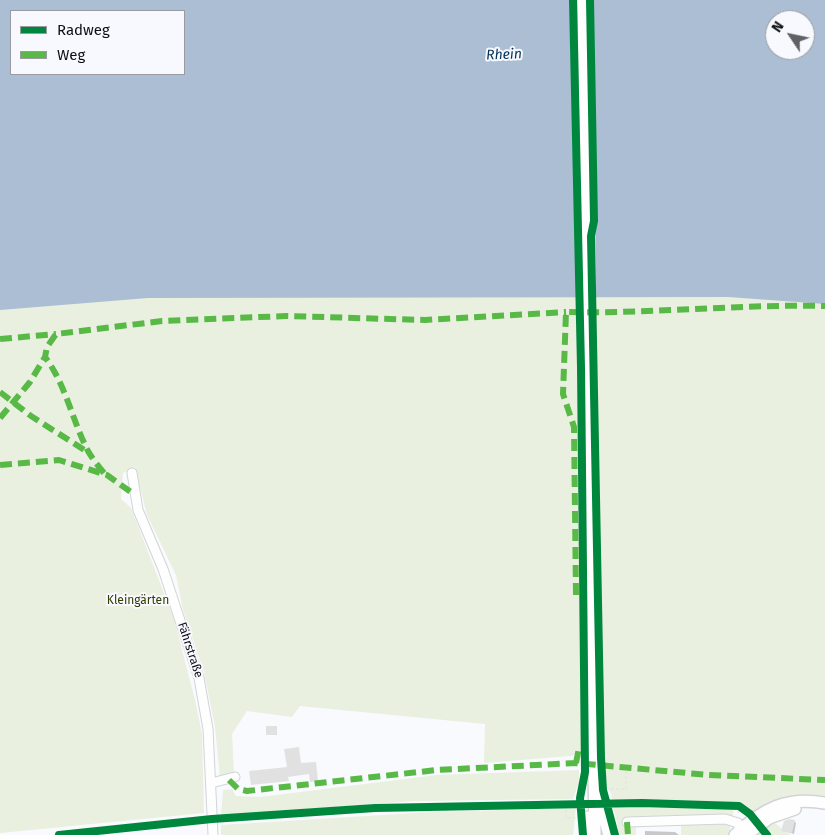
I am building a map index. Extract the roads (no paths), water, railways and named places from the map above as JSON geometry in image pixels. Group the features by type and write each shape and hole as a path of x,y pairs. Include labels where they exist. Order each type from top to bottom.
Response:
{"main road":[{"path":"583,0 600,785 595,835"},
{"path":"586,835 588,798 600,785"},
{"path":"600,785 609,835"},
{"path":"740,834 754,818 774,807 807,800 825,805"}],"lane":[{"name":"Fährstraße","path":"132,473 138,510 163,570 199,678 208,729 213,835"},
{"path":"211,783 235,776"},
{"path":"627,822 725,818 735,820 740,834"}],"water":[{"name":"Rhein","path":"0,0 825,0 825,304 728,297 148,298 0,310"}],"park label":[{"name":"Kleingärten","path":"138,601"}]}
